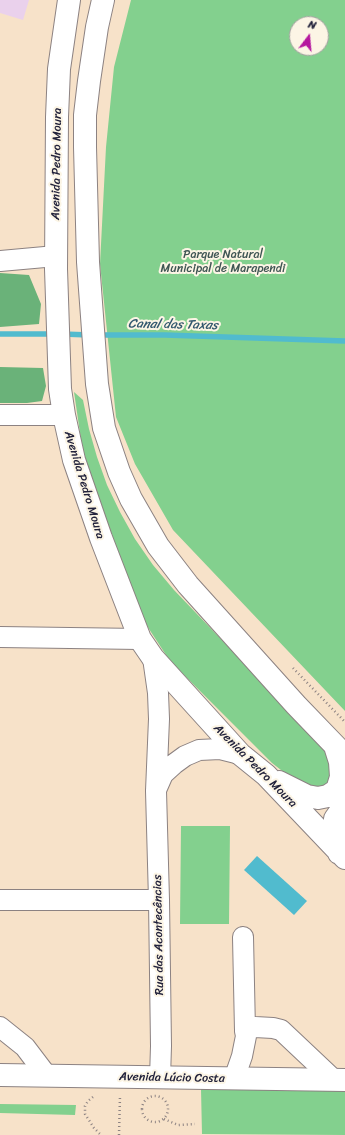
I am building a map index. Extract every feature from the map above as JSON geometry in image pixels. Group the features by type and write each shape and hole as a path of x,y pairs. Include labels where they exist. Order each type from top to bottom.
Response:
{"main road":[{"name":"Avenida Pedro Moura","path":"69,0 59,69 56,262 60,389 74,460 91,511 140,639 154,658 240,754 266,775 342,856"},
{"path":"103,0 97,27 86,115 88,262 97,384 104,428 119,472 131,499 158,546 188,585 296,705 340,751 341,777 337,790 328,796 318,798 307,796 266,775"},
{"path":"342,856 334,835 335,819 345,805"},
{"name":"Avenida Lúcio Costa","path":"0,1075 47,1076 122,1090 160,1078 340,1080"}],"street":[{"path":"0,261 56,262"},
{"path":"0,415 64,415"},
{"path":"0,637 140,639"},
{"name":"Rua das Acontecências","path":"154,658 159,719 156,792 159,900 160,1078"},
{"name":"Rua das Acontecências","path":"156,792 163,774 185,756 200,750 220,749 240,754"},
{"path":"0,900 159,900"},
{"path":"234,1079 241,1062 246,1036 244,937"},
{"path":"0,1027 25,1047 47,1076"},
{"path":"245,1031 255,1027 281,1030 340,1080"}],"path":[{"path":"288,663 345,722"},
{"path":"119,1135 122,1090"},
{"path":"97,1095 88,1101 85,1106 84,1114 101,1135"},
{"path":"153,1095 159,1096 167,1103 168,1109 164,1119 153,1122 144,1116 142,1106 148,1097 153,1095"},
{"path":"140,1098 144,1101"},
{"path":"164,1119 178,1125 195,1124"}],"shaded area":[{"path":"0,0 29,0 23,20 0,13"}],"green space":[{"name":"Parque Natural Municipal de Marapendi","path":"131,0 345,0 345,711 173,530 135,464 116,417 100,264 106,147 114,67"},
{"path":"0,273 29,275 41,304 39,324 0,327"},
{"path":"0,367 43,368 46,386 42,401 27,403 0,403"},
{"path":"74,392 83,400 89,429 107,485 135,539 153,565 174,590 331,754 331,786 312,788 290,777 272,763 170,661 149,629 131,596 84,460"},
{"path":"181,826 230,826 229,924 180,924"},
{"path":"201,1089 345,1090 345,1135 202,1134"},
{"path":"0,1104 76,1105 75,1115 0,1113"}],"water":[{"path":"257,856 307,901 294,915 244,870"}],"waterway":[{"name":"Canal das Taxas","path":"0,334 54,334"},
{"name":"Canal das Taxas","path":"62,334 90,335"},
{"name":"Canal das Taxas","path":"98,335 165,335 345,341"}]}
